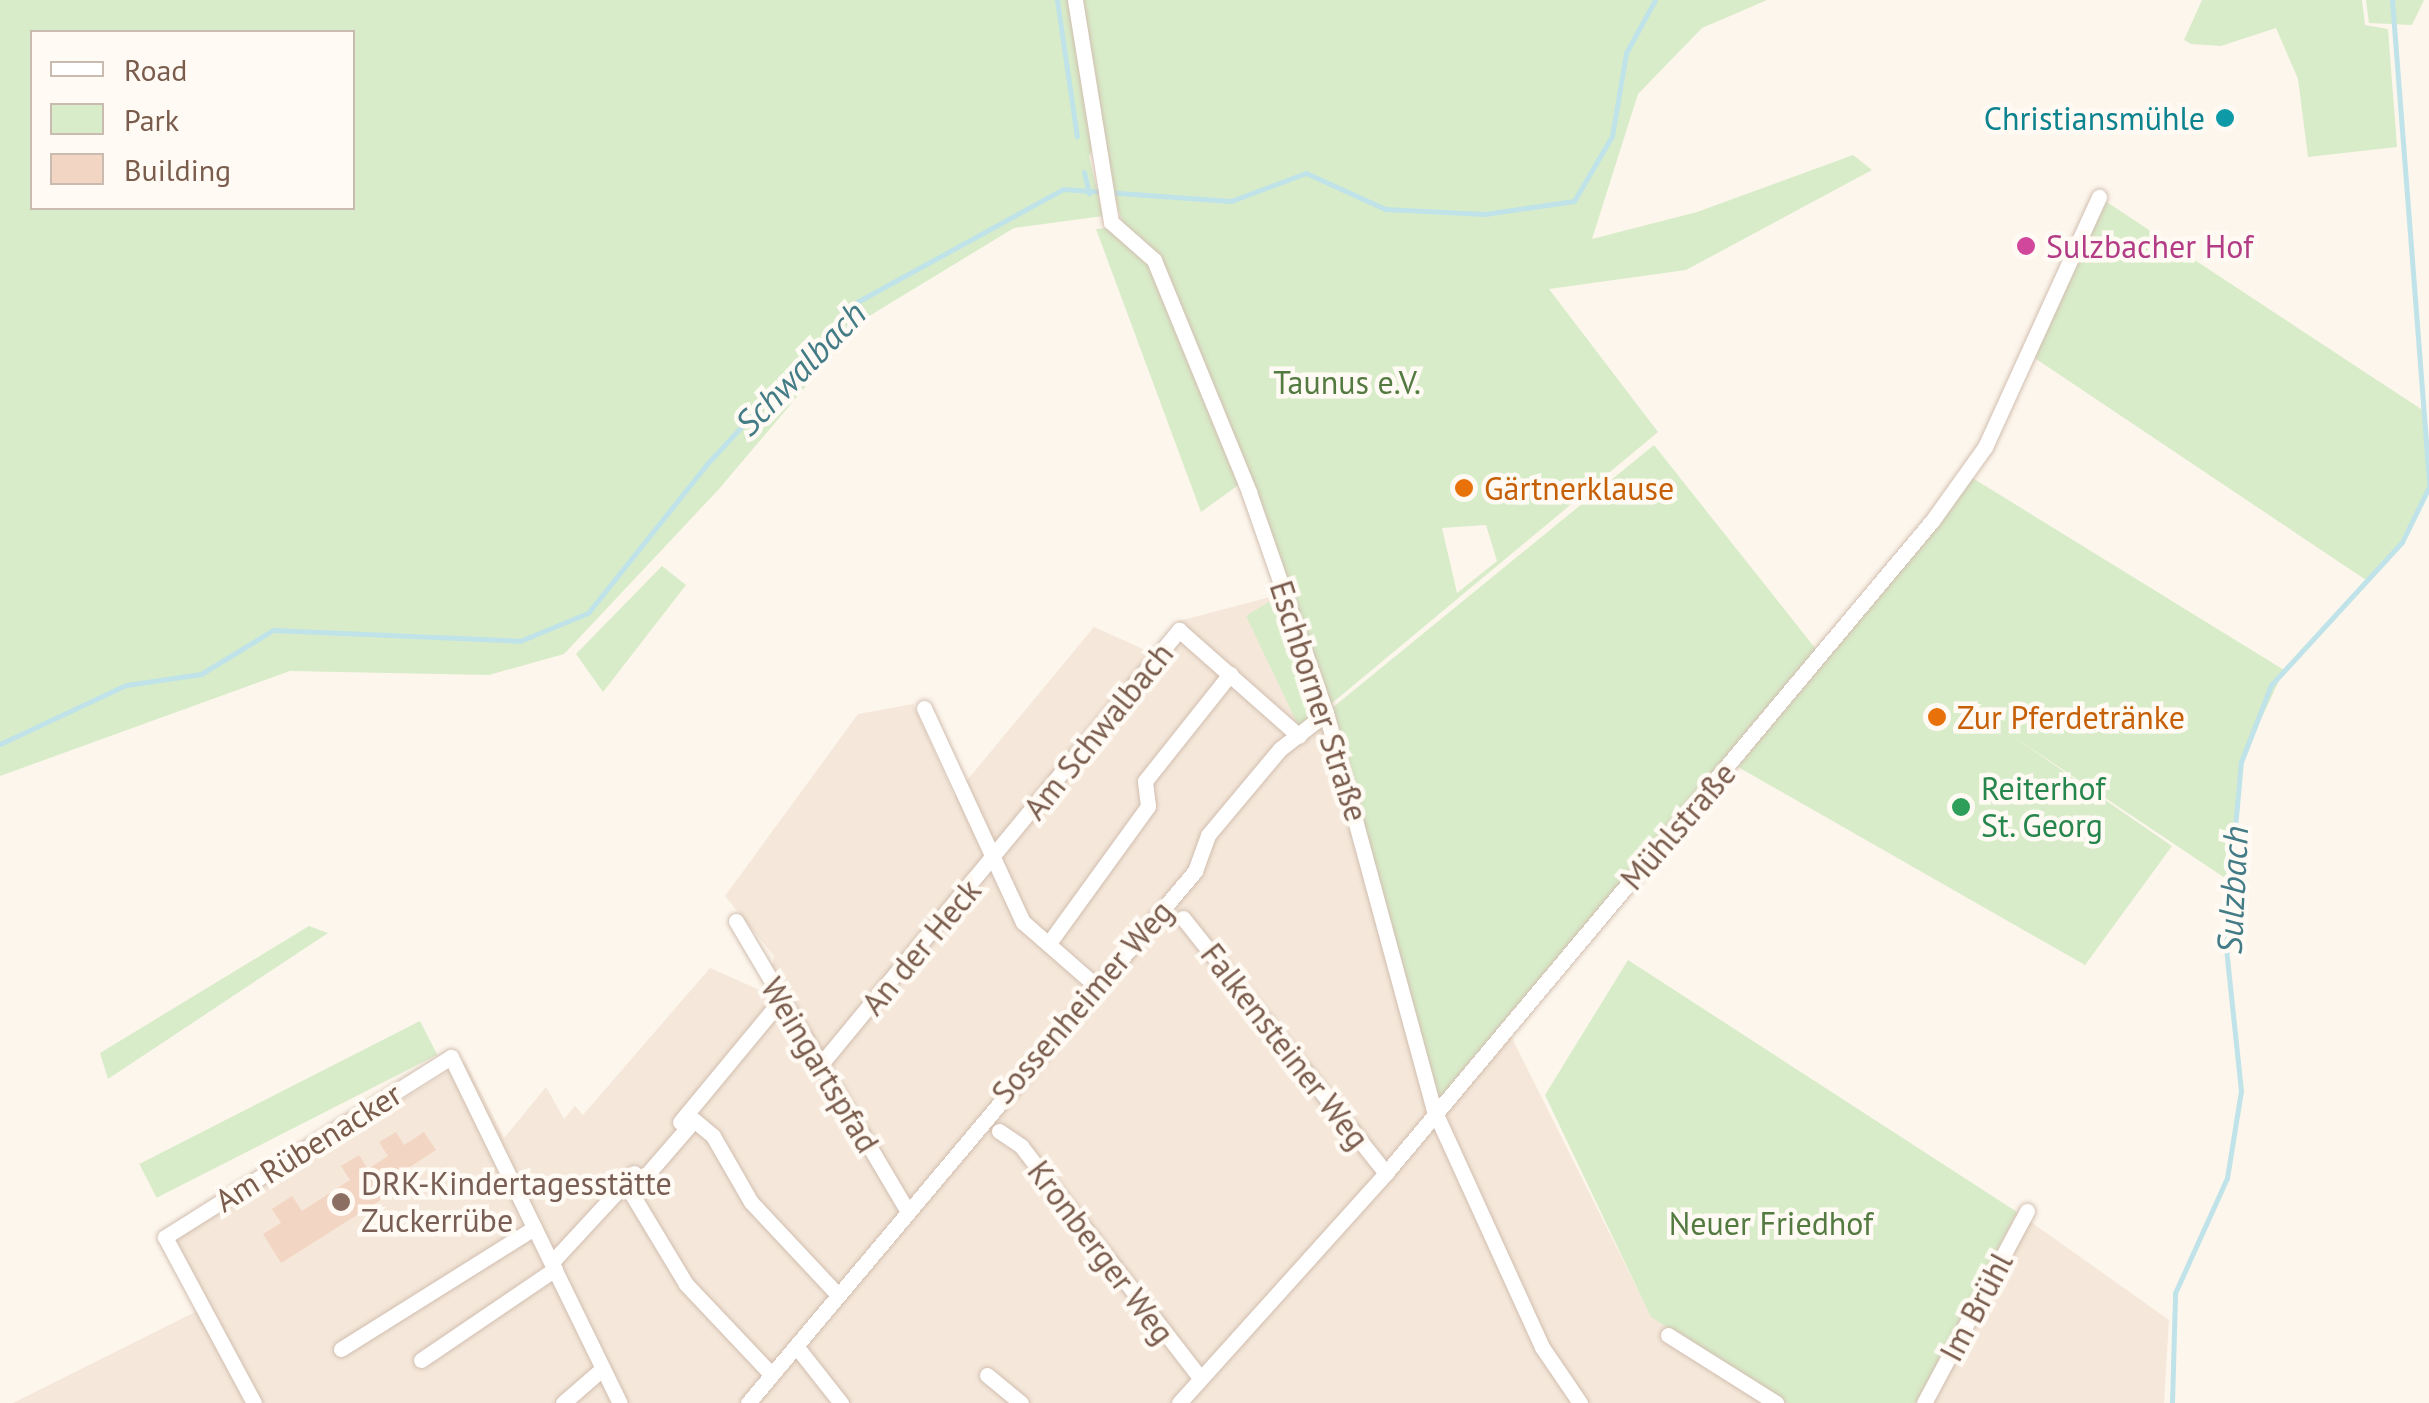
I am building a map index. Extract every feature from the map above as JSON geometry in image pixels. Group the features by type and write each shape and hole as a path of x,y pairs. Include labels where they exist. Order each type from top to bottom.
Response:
{"street":[{"name":"Eschborner Straße","path":"1075,0 1111,222 1154,260 1249,492 1326,713 1434,1110 1542,1347 1580,1403"},
{"name":"Mühlstraße","path":"1179,1403 1386,1174 1434,1110 1932,521 1984,447 2099,196"},
{"name":"Am Schwalbach","path":"992,862 1180,630 1299,736"},
{"path":"1049,944 1148,806 1145,780 1230,674"},
{"path":"924,708 992,862"},
{"name":"Sossenheimer Weg","path":"748,1403 905,1208 1195,871 1208,835 1299,736 1326,713"},
{"name":"An der Heck","path":"821,1064 992,862 1023,922 1096,986"},
{"name":"Falkensteiner Weg","path":"1183,918 1386,1174"},
{"name":"Weingartspfad","path":"736,921 905,1208"},
{"path":"421,1360 554,1265 781,1000"},
{"name":"Am Rübenacker","path":"254,1403 165,1237 451,1057 534,1228"},
{"path":"770,1374 686,1284 630,1193 694,1120 713,1136 751,1202 837,1294"},
{"name":"Kronberger Weg","path":"999,1130 1020,1146 1200,1378"},
{"name":"Im Brühl","path":"1924,1403 2027,1211"},
{"path":"341,1348 534,1228 620,1403"},
{"path":"1668,1335 1776,1403"},
{"path":"796,1346 842,1403"},
{"path":"563,1403 601,1370"},
{"path":"987,1375 1021,1403"}],"shaded area":[{"path":"1281,594 1299,726 1340,713 1394,906 1511,1036 1651,1316 1788,1403 13,1403 197,1311 164,1246 465,1061 504,1138 546,1087 564,1119 575,1106 583,1115 710,968 766,993 774,956 725,896 858,714 913,704 954,796 1094,627 1152,653 1179,621"},
{"path":"2017,1212 2169,1320 2164,1403 1916,1403"}],"green space":[{"name":"Taunus e.V.","path":"0,0 1767,0 1702,28 1638,94 1592,239 1697,212 1853,155 1872,170 1686,270 1549,289 1658,432 1325,709 1244,481 1201,512 1096,229 1124,227 1097,145 1089,156 1103,216 1014,228 861,321 719,489 564,654 489,675 290,671 0,776","holes":["1486,525 1497,561 1457,593 1442,528"]},
{"path":"2202,0 2362,0 2365,25 2388,29 2397,147 2308,157 2298,79 2276,28 2221,46 2191,44 2184,40"},
{"path":"2366,0 2424,0 2412,25 2369,23"},
{"path":"2099,197 2424,411 2429,487 2402,542 2366,580 2027,353"},
{"path":"1654,445 1823,658 1966,474 2284,670 2241,762 2228,880 2011,735 2172,846 2085,965 1738,767 1791,699 1434,1110 1326,713"},
{"path":"662,566 686,585 603,692 576,654"},
{"path":"1281,594 1320,705 1299,727 1246,616"},
{"path":"309,926 328,933 108,1079 100,1053"},
{"name":"Neuer Friedhof","path":"1628,960 2017,1212 1916,1403 1788,1403 1651,1317 1545,1095"},
{"path":"420,1021 437,1055 157,1198 139,1164"}],"building":[{"name":"DRK-Kindertagesstätte Zuckerrübe","path":"396,1132 404,1145 424,1132 436,1150 399,1174 406,1184 281,1263 263,1234 281,1223 272,1209 292,1196 302,1211 350,1180 341,1166 359,1155 368,1169 388,1156 379,1142"}],"waterway":[{"path":"1057,0 1077,137"},
{"name":"Schwalbach","path":"0,744 126,685 201,674 273,630 520,641 588,613 706,465 857,302 1063,189 1231,201 1306,173 1385,209 1485,214 1574,201 1612,136 1626,53 1655,0"},
{"name":"Sulzbach","path":"2392,0 2429,485"},
{"path":"1084,172 1089,193"},
{"name":"Sulzbach","path":"2172,1403 2175,1293 2227,1178 2241,1091 2225,940 2241,762 2271,685 2402,542 2429,487"}],"place":[{"name":"Christiansmühle","path":"2225,118"},
{"name":"Sulzbacher Hof","path":"2026,246"},
{"name":"Gärtnerklause","path":"1464,488"},
{"name":"Zur Pferdetränke","path":"1937,717"},
{"name":"Reiterhof St. Georg","path":"1961,807"},
{"name":"DRK-Kindertagesstätte Zuckerrübe","path":"341,1202"}]}
